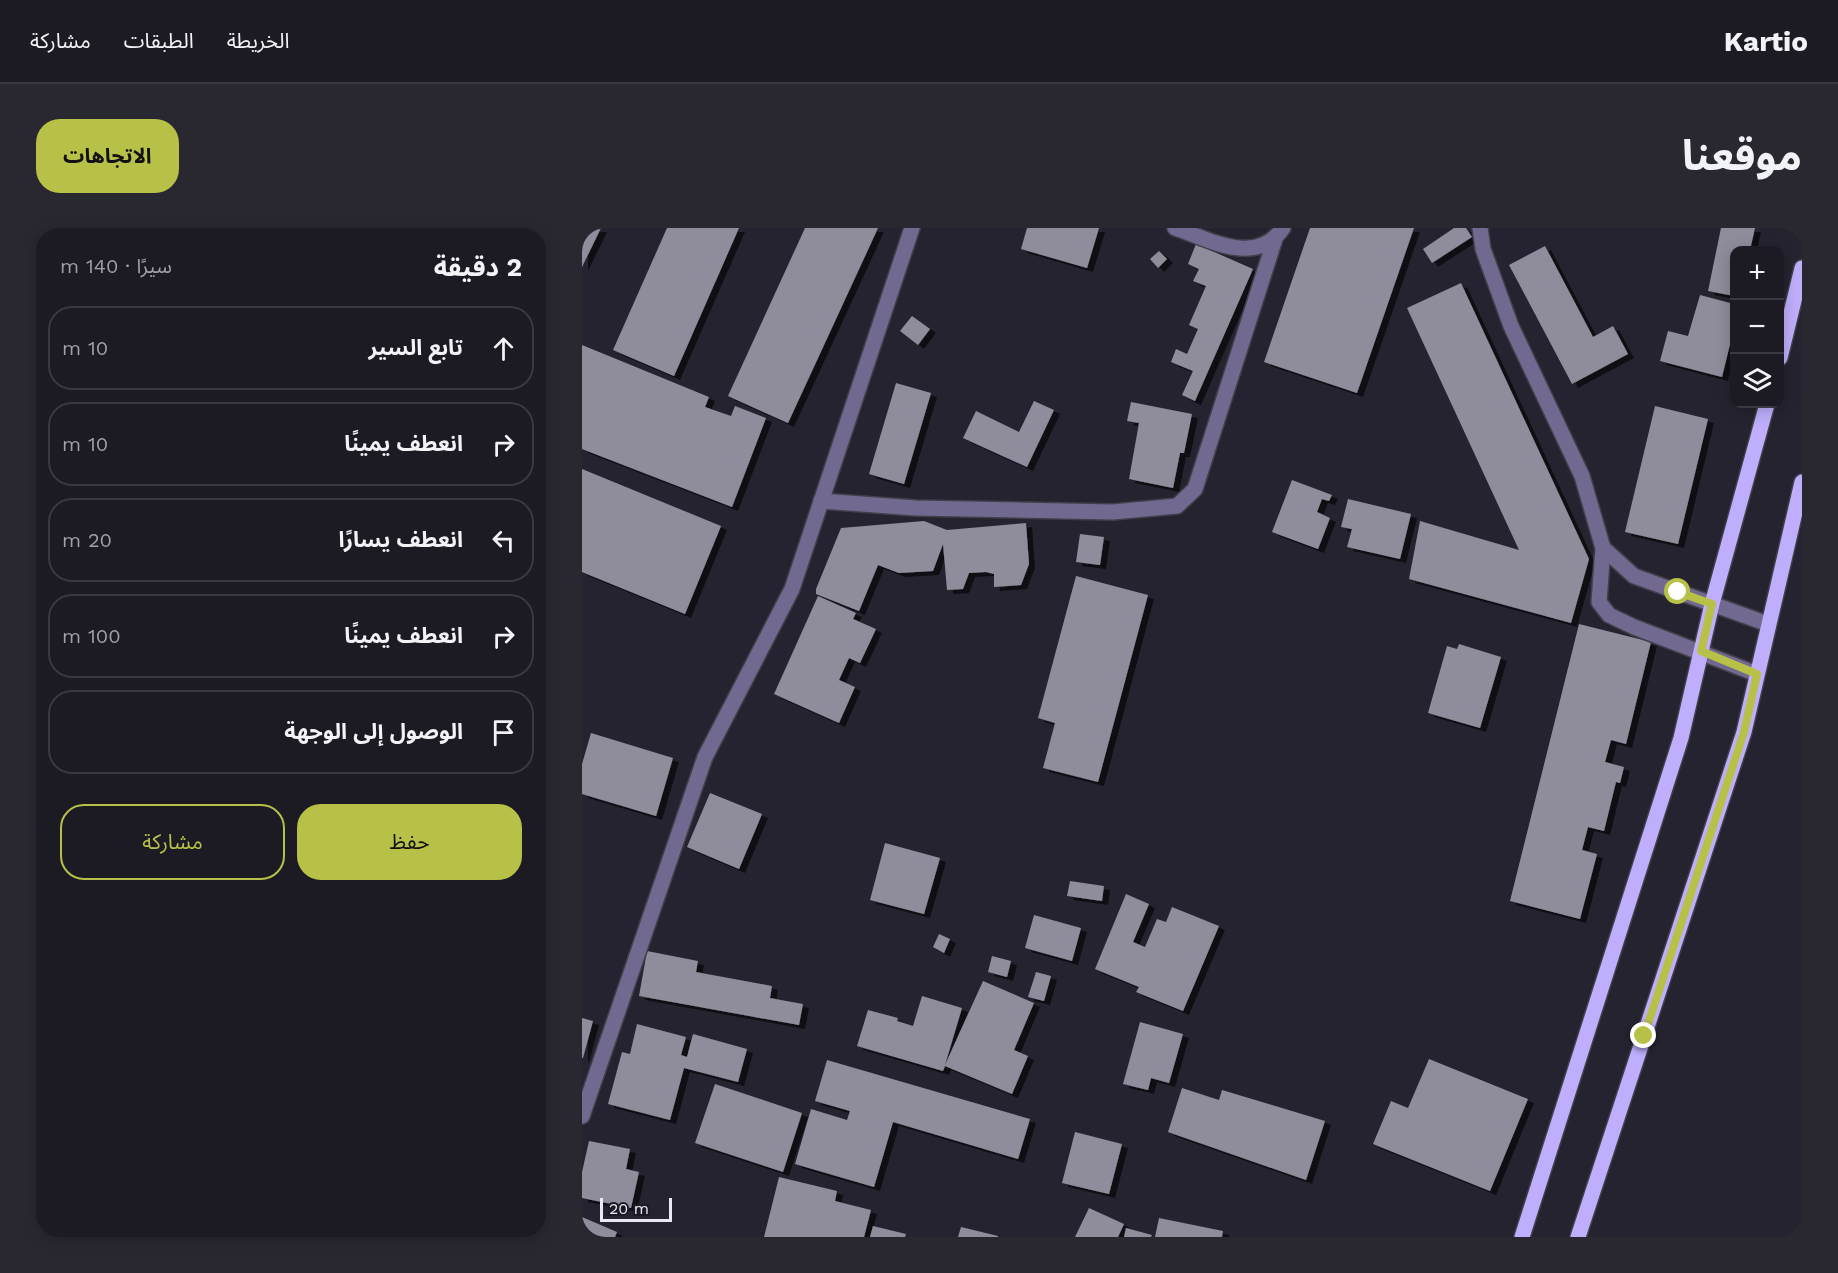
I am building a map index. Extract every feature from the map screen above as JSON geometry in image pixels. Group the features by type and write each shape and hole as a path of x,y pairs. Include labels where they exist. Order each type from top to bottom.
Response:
{"main road":[{"path":"1780,354 1802,268"},
{"path":"1522,1237 1681,738 1712,604 1766,408"},
{"path":"1578,1237 1744,732 1802,482"}],"street":[{"path":"582,1116 705,757 792,589 912,228"},
{"path":"1176,228 1236,249 1259,248 1279,234"},
{"path":"1480,228 1483,249 1511,326 1581,476 1603,548 1599,602 1610,615 1634,627 1757,674"},
{"path":"821,501 916,508 1113,512 1177,507 1195,489 1279,234"},
{"path":"1603,548 1634,576 1768,624"}],"building":[{"path":"582,228 601,228 582,267"},
{"path":"667,228 739,228 674,376 613,350"},
{"path":"805,228 878,228 788,423 728,396"},
{"path":"1027,228 1099,228 1087,268 1021,249"},
{"path":"1310,228 1414,228 1357,393 1264,362"},
{"path":"1454,228 1466,228 1472,237 1432,263 1423,249"},
{"path":"1721,228 1755,228 1751,246 1730,246 1730,295 1708,291"},
{"path":"1196,244 1253,269 1195,401 1182,395 1193,371 1171,362 1176,349 1187,354 1198,329 1189,325 1206,286 1193,281 1199,269 1188,264"},
{"path":"1545,246 1593,337 1613,326 1628,354 1572,384 1509,265"},
{"path":"1159,251 1167,259 1158,268 1150,259"},
{"path":"1461,283 1589,559 1571,623 1409,579 1420,521 1519,550 1407,308"},
{"path":"1700,295 1730,303 1730,344 1722,377 1660,361 1668,331 1688,336"},
{"path":"912,316 930,329 918,345 900,331"},
{"path":"582,345 709,397 705,407 731,416 735,406 766,418 732,507 582,449"},
{"path":"896,383 931,393 904,484 869,474"},
{"path":"1034,401 1054,410 1027,467 963,438 976,411 1019,432"},
{"path":"1131,402 1192,414 1184,453 1180,453 1173,488 1129,479 1139,423 1127,421"},
{"path":"1655,406 1708,419 1678,544 1625,532"},
{"path":"582,469 721,526 685,614 582,572"},
{"path":"1292,480 1332,495 1329,501 1322,499 1317,512 1330,518 1318,549 1272,532"},
{"path":"1348,499 1411,514 1400,559 1347,547 1352,529 1341,527"},
{"path":"924,521 947,530 1026,523 1029,564 1021,585 994,587 994,574 969,573 963,589 947,590 943,544 933,571 899,573 878,565 859,611 816,594 841,528"},
{"path":"1080,534 1104,537 1100,565 1076,562"},
{"path":"1076,576 1148,595 1098,782 1043,768 1055,723 1038,718"},
{"path":"818,596 856,613 853,619 876,629 860,663 849,658 839,680 855,687 839,723 774,694"},
{"path":"1579,624 1651,642 1626,744 1611,740 1605,762 1624,767 1620,783 1616,782 1604,831 1588,827 1582,850 1597,854 1580,919 1510,901"},
{"path":"1459,644 1501,657 1480,728 1428,713 1447,646 1457,649"},
{"path":"591,733 673,758 656,816 582,794 582,764"},
{"path":"710,793 762,814 739,869 687,847"},
{"path":"885,843 940,858 924,914 870,900"},
{"path":"1070,881 1104,886 1102,901 1067,896"},
{"path":"1126,894 1149,904 1133,942 1145,947 1157,919 1166,922 1172,907 1219,926 1183,1011 1136,992 1139,987 1095,969"},
{"path":"1034,915 1081,928 1072,961 1025,948"},
{"path":"939,934 950,939 944,953 933,947"},
{"path":"647,951 698,961 696,972 772,986 770,998 803,1004 799,1025 639,996"},
{"path":"992,956 1011,961 1007,977 988,972"},
{"path":"1036,972 1051,976 1044,1001 1028,997"},
{"path":"983,981 1034,1003 1014,1050 1028,1056 1012,1094 945,1066 943,1071 857,1046 868,1010 898,1018 897,1021 913,1026 922,996 962,1008 945,1065"},
{"path":"582,1018 593,1021 583,1058 582,1058"},
{"path":"1140,1022 1183,1034 1169,1083 1151,1078 1148,1090 1123,1084"},
{"path":"637,1024 686,1037 681,1055 687,1057 693,1034 747,1049 738,1082 684,1068 670,1120 608,1104 622,1052 630,1054"},
{"path":"1429,1059 1528,1099 1490,1191 1373,1144 1391,1101 1408,1108"},
{"path":"827,1060 1030,1119 1018,1159 893,1122 874,1187 795,1164 811,1109 847,1120 850,1111 815,1101"},
{"path":"715,1084 802,1113 783,1172 695,1143"},
{"path":"1182,1088 1219,1100 1222,1090 1325,1121 1306,1180 1168,1132"},
{"path":"1075,1132 1122,1144 1109,1194 1062,1183"},
{"path":"589,1141 630,1149 626,1169 639,1172 631,1208 582,1198 582,1172"},
{"path":"779,1177 837,1191 835,1201 871,1210 864,1237 764,1237"},
{"path":"1089,1208 1124,1224 1118,1237 1075,1237"},
{"path":"582,1217 617,1232 615,1237 582,1237"},
{"path":"1159,1218 1223,1231 1222,1237 1155,1237"},
{"path":"873,1226 906,1234 905,1237 870,1237"},
{"path":"961,1227 998,1236 998,1237 958,1237"},
{"path":"1126,1228 1152,1235 1151,1237 1124,1237"}],"route":[{"path":"1644,1036 1744,732 1757,674 1701,651 1712,604 1678,592"}]}
